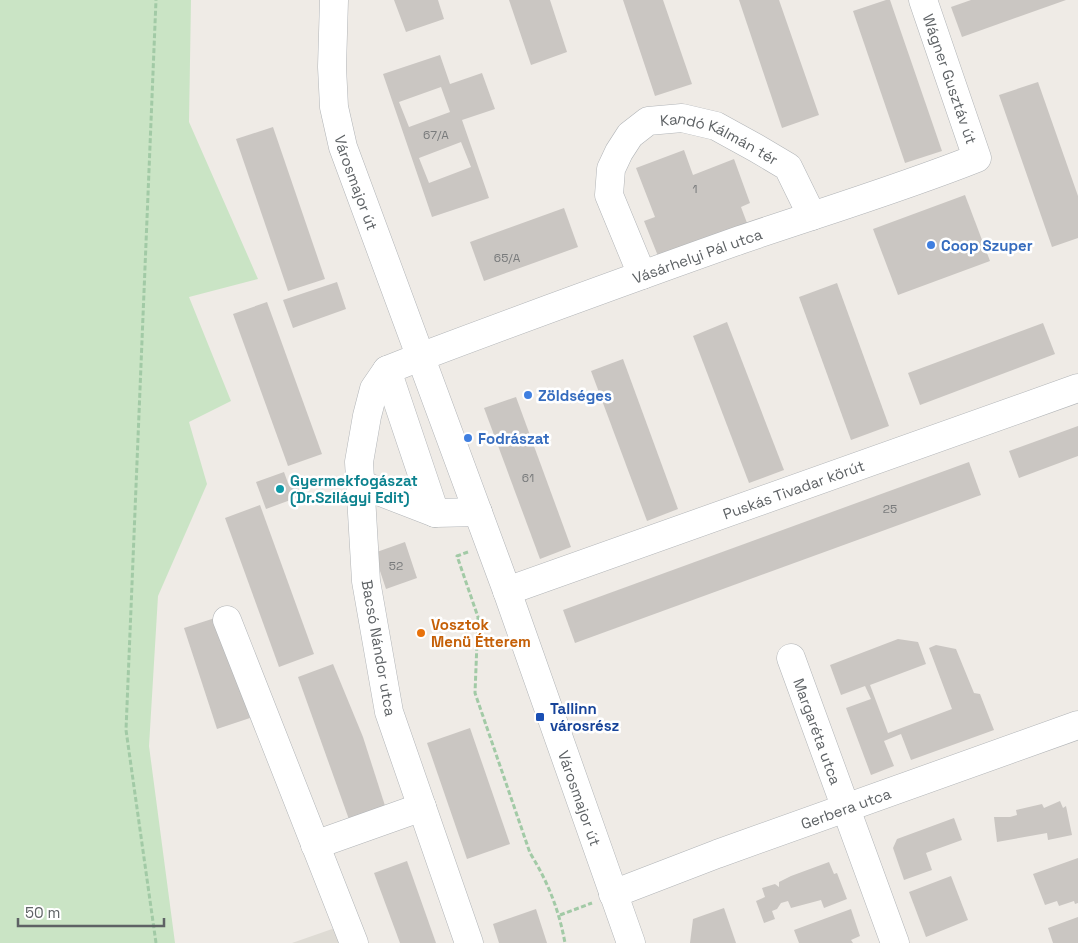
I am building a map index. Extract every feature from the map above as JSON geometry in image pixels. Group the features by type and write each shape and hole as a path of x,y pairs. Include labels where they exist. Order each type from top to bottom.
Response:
{"street":[{"name":"Városmajor út","path":"334,0 332,67 334,107 344,147 507,591 631,943"},
{"name":"Wágner Gusztáv út","path":"923,0 977,158"},
{"name":"Kandó Kálmán tér","path":"642,275 609,195 611,169 619,152 630,135 648,121 682,118 716,126 756,148 788,167 812,216"},
{"name":"Vásárhelyi Pál utca","path":"420,356 642,275 812,216 903,187 977,158"},
{"path":"420,356 387,370 374,389 366,416 359,462 360,484 435,512 478,512"},
{"path":"387,370 435,512"},
{"name":"Puskás Tivadar körút","path":"507,591 1078,388"},
{"name":"Bacsó Nándor utca","path":"360,484 366,581 380,672 389,712 469,943"},
{"path":"227,620 354,943"},
{"name":"Margaréta utca","path":"791,658 895,943"},
{"name":"Gerbera utca","path":"613,894 717,854 1078,725"},
{"path":"315,845 422,807"}],"path":[{"path":"156,0 126,730 156,943"},
{"path":"490,544 457,556 478,617 475,693 530,853 545,876 560,915 565,943"},
{"path":"560,915 613,894"}],"shaded area":[{"path":"335,928 340,943 292,943"}],"green space":[{"path":"0,0 191,0 189,122 258,279 189,297 231,401 189,422 207,484 158,596 149,746 175,943 0,943"}],"building":[{"path":"394,0 438,0 444,19 406,32"},
{"path":"509,0 550,0 567,52 531,65"},
{"path":"623,0 663,0 692,84 655,96"},
{"path":"739,0 779,0 819,115 782,128"},
{"path":"890,0 942,151 905,163 853,11"},
{"path":"971,0 1066,0 962,37 951,7"},
{"path":"440,55 450,84 482,73 495,109 462,120 489,198 432,217 383,74","holes":["441,87 450,112 409,127 399,102","461,142 471,167 429,183 419,158"]},
{"path":"1038,82 1078,196 1078,238 1052,247 999,95"},
{"path":"273,127 325,279 288,291 236,139"},
{"path":"684,150 693,175 734,159 750,203 741,207 747,223 658,256 644,221 655,217 636,168"},
{"name":"Coop Szuper","path":"965,195 990,261 898,295 873,229"},
{"path":"564,208 578,247 484,281 470,242"},
{"path":"337,282 346,309 293,328 283,300"},
{"path":"837,283 889,426 851,440 799,297"},
{"path":"267,302 322,454 288,466 233,314"},
{"path":"727,322 784,470 749,483 693,336"},
{"path":"1043,323 1055,354 920,405 908,373"},
{"path":"623,359 678,509 647,521 591,371"},
{"path":"516,397 571,547 540,559 484,408"},
{"path":"1078,426 1078,456 1019,478 1009,451"},
{"path":"969,462 981,495 575,643 563,610"},
{"name":"Gyermekfogászat (Dr.Szilágyi Edit)","path":"284,472 288,483 298,480 304,495 266,509 256,482"},
{"path":"260,505 314,654 279,667 225,518"},
{"path":"405,542 417,578 386,589 374,553"},
{"path":"218,617 250,718 217,729 184,628"},
{"path":"898,639 918,642 926,664 870,685 888,733 952,709 929,648 936,645 956,649 974,693 980,694 994,730 911,760 901,734 884,741 894,766 871,775 846,708 871,699 865,686 841,695 830,665"},
{"path":"333,664 363,737 387,812 351,825 298,677"},
{"path":"470,728 510,844 467,859 427,743"},
{"path":"1060,801 1063,808 1066,806 1072,835 1048,840 1047,833 997,842 994,817 1010,817 1017,815 1016,810 1042,804 1044,808"},
{"path":"954,818 962,840 926,853 932,870 904,880 893,848 897,839"},
{"path":"1078,858 1078,903 1075,904 1074,901 1059,906 1057,901 1045,905 1033,874"},
{"path":"407,861 436,943 400,943 374,873"},
{"path":"829,862 834,874 837,873 847,899 824,908 821,900 791,908 788,901 781,903 777,909 772,911 775,919 764,923 756,901 765,897 762,888 775,884 779,887 779,882 791,876"},
{"path":"951,876 968,920 926,937 909,892"},
{"path":"724,908 736,943 690,943 693,919"},
{"path":"536,909 547,943 499,943 493,924"},
{"path":"851,909 860,936 851,940 853,943 799,943 794,930"},
{"path":"1078,917 1078,943 1053,943 1048,928"}],"place":[{"name":"Coop Szuper","path":"931,245"},
{"name":"Zöldséges","path":"528,395"},
{"name":"Fodrászat","path":"468,438"},
{"name":"Gyermekfogászat (Dr.Szilágyi Edit)","path":"280,489"},
{"name":"Vosztok Menü Étterem","path":"421,633"},
{"name":"Tallinn városrész","path":"540,717"}]}
